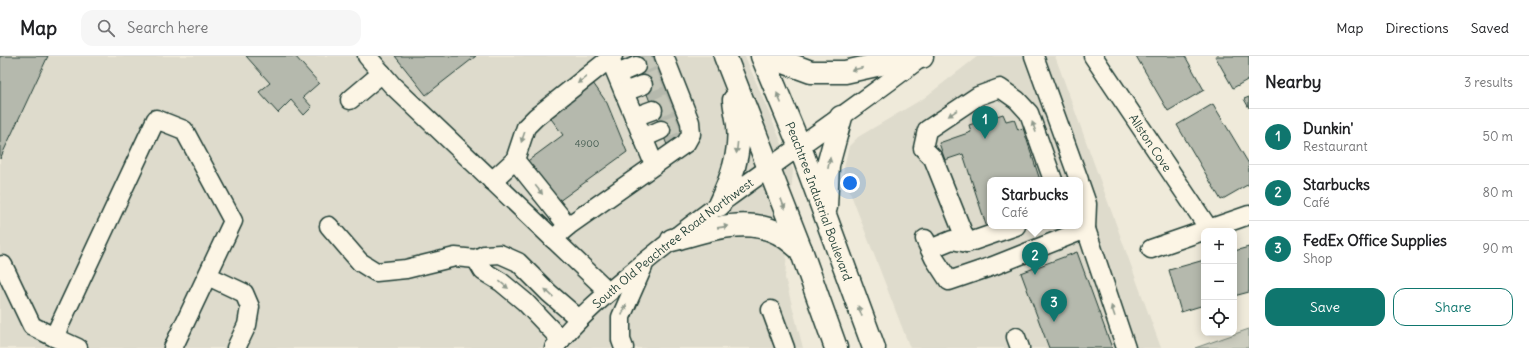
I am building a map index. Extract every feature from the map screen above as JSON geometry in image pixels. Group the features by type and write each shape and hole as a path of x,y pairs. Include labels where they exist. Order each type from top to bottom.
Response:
{"highway":[{"name":"Peachtree Industrial Boulevard","path":"762,56 800,147 874,348"},
{"path":"774,56 781,61 811,72 845,72 923,56"},
{"path":"728,62 801,250 836,348"},
{"path":"719,205 730,181 738,150 738,126 728,62"},
{"path":"830,230 826,206 828,165 841,117"},
{"path":"672,240 708,229 746,224 778,232 801,250"}],"street":[{"path":"367,56 397,90 609,292"},
{"path":"553,239 568,226 654,164 677,150 686,142 691,134 659,56"},
{"name":"South Old Peachtree Road Northwest","path":"558,344 579,319 672,240 769,167 800,147 923,56"},
{"path":"1034,56 1077,177"},
{"name":"Allston Cove","path":"1093,56 1208,228"},
{"path":"492,181 515,160 526,127 536,116 613,63 636,66"},
{"path":"613,63 654,164"},
{"path":"350,100 382,73"},
{"path":"624,92 644,85"},
{"path":"959,241 933,158 923,148 927,130 978,96 1000,88 1017,100 1029,113 1050,172 1070,156"},
{"path":"634,117 653,110"},
{"path":"54,336 156,119 184,130 233,221 173,348"},
{"path":"643,138 661,130"},
{"path":"515,160 568,226"},
{"path":"1083,193 1087,204 1086,230 1126,348"},
{"path":"1212,228 1249,215"},
{"path":"329,226 360,262 376,272 406,269 455,257 476,259 484,255 500,254 518,262 549,293 579,319"},
{"path":"1005,229 959,241 928,244 949,281 993,266 1086,230"},
{"path":"1151,249 1201,232"},
{"path":"476,259 483,271 501,282 524,302 558,344"},
{"path":"624,348 622,340 622,317 645,263"},
{"path":"3,265 32,326 78,348"},
{"path":"208,276 244,294 250,307 247,325 236,348"},
{"path":"771,310 785,348"}],"shaded area":[{"path":"0,56 745,56 793,170 785,278 803,348 0,348"},
{"path":"978,56 1055,56 1161,348 910,348 843,174 849,146 858,137 924,98"},
{"path":"1249,329 1249,348 1195,348 1229,336 1237,336 1237,333"}],"building":[{"path":"0,56 48,56 0,159"},
{"path":"246,56 295,56 319,83 303,97 312,107 304,115 291,100 278,113 259,92 270,83"},
{"path":"395,56 476,56 426,95"},
{"path":"632,56 654,56 686,138 667,145"},
{"path":"1136,56 1185,56 1204,90 1168,111"},
{"path":"1215,56 1249,56 1249,79 1233,88"},
{"path":"593,83 607,103 627,152 555,204 525,163 563,135 549,116"},
{"path":"1249,97 1249,108 1244,99"},
{"path":"1213,104 1249,164 1249,184 1221,200 1177,125"},
{"path":"1003,114 1006,121 1014,119 1018,130 1023,128 1039,177 987,177 987,228 963,154 945,160 939,143 971,132 969,125"},
{"path":"1249,247 1249,292 1237,295 1237,264 1237,250"},
{"path":"1077,252 1112,348 1049,348 1021,273"},
{"path":"1201,261 1201,306 1181,312 1169,270"}],"tunnel":[{"path":"636,66 655,57"},
{"path":"643,85 663,77"},
{"path":"653,110 672,101"},
{"path":"661,130 680,122"}],"place":[{"name":"Dunkin'","path":"985,139"},
{"name":"Starbucks","path":"1035,275"},
{"name":"FedEx Office Supplies","path":"1054,322"}]}
